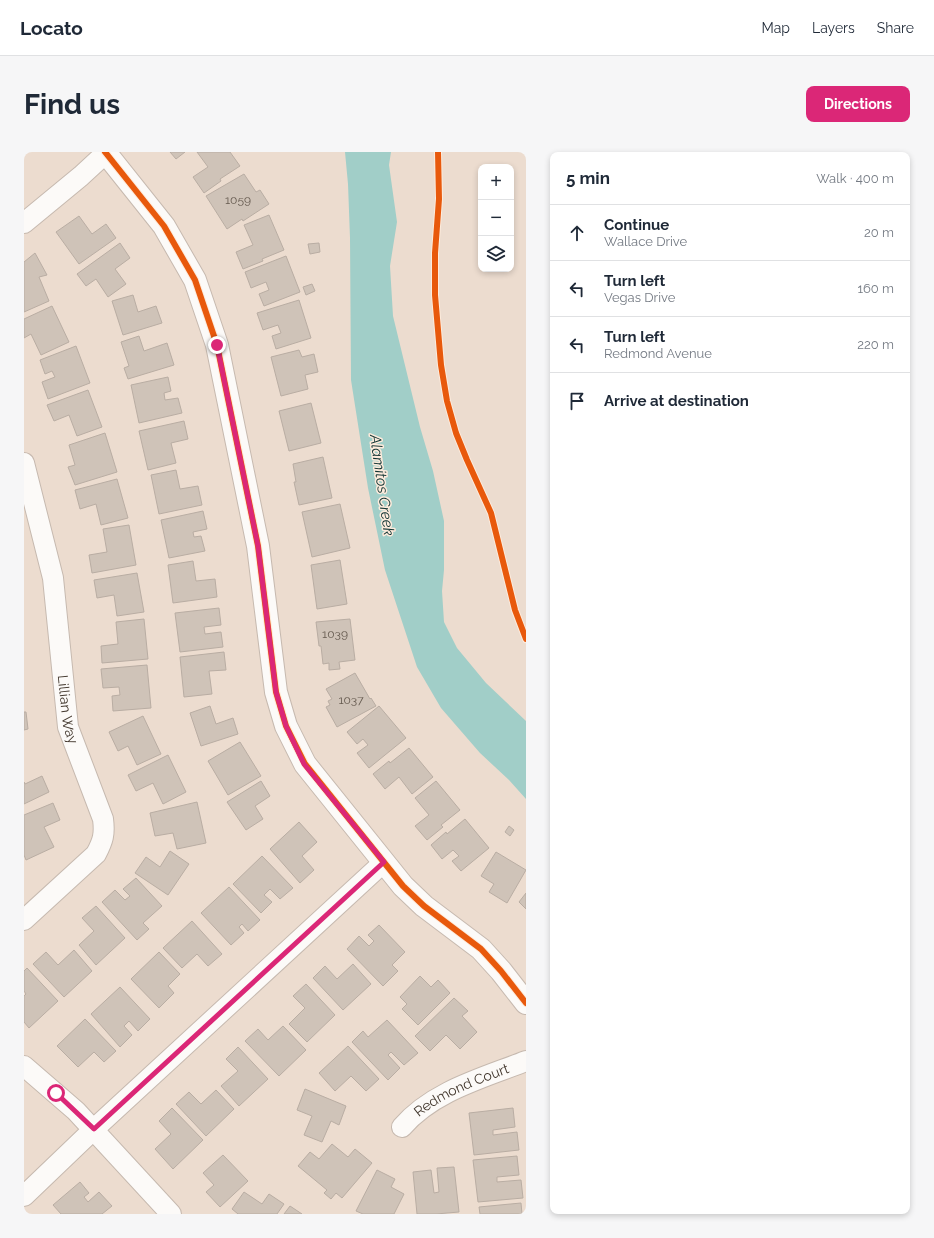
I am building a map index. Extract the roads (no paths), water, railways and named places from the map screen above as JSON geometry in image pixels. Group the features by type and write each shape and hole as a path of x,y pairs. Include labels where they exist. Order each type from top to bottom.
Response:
{"street":[{"path":"24,223 81,176 105,153 164,226 195,280 217,345 258,546 276,692 286,726 304,764 404,886 424,906 481,949 501,971 526,1004"},
{"name":"Lillian Way","path":"24,463 53,578 68,727 103,819 104,833 102,844 96,854 24,920"},
{"path":"24,1196 94,1129 384,862"},
{"name":"Redmond Court","path":"402,1127 411,1116 443,1095 464,1085 526,1061"},
{"path":"24,1066 76,1111 94,1129 171,1214"}],"water":[{"name":"Alamitos Creek","path":"345,152 391,152 389,165 397,222 390,266 393,316 420,427 433,471 444,521 444,570 442,591 444,622 457,648 486,683 526,721 526,799 509,780 480,753 441,708 417,667 385,570 368,488 351,380 350,238"}]}
